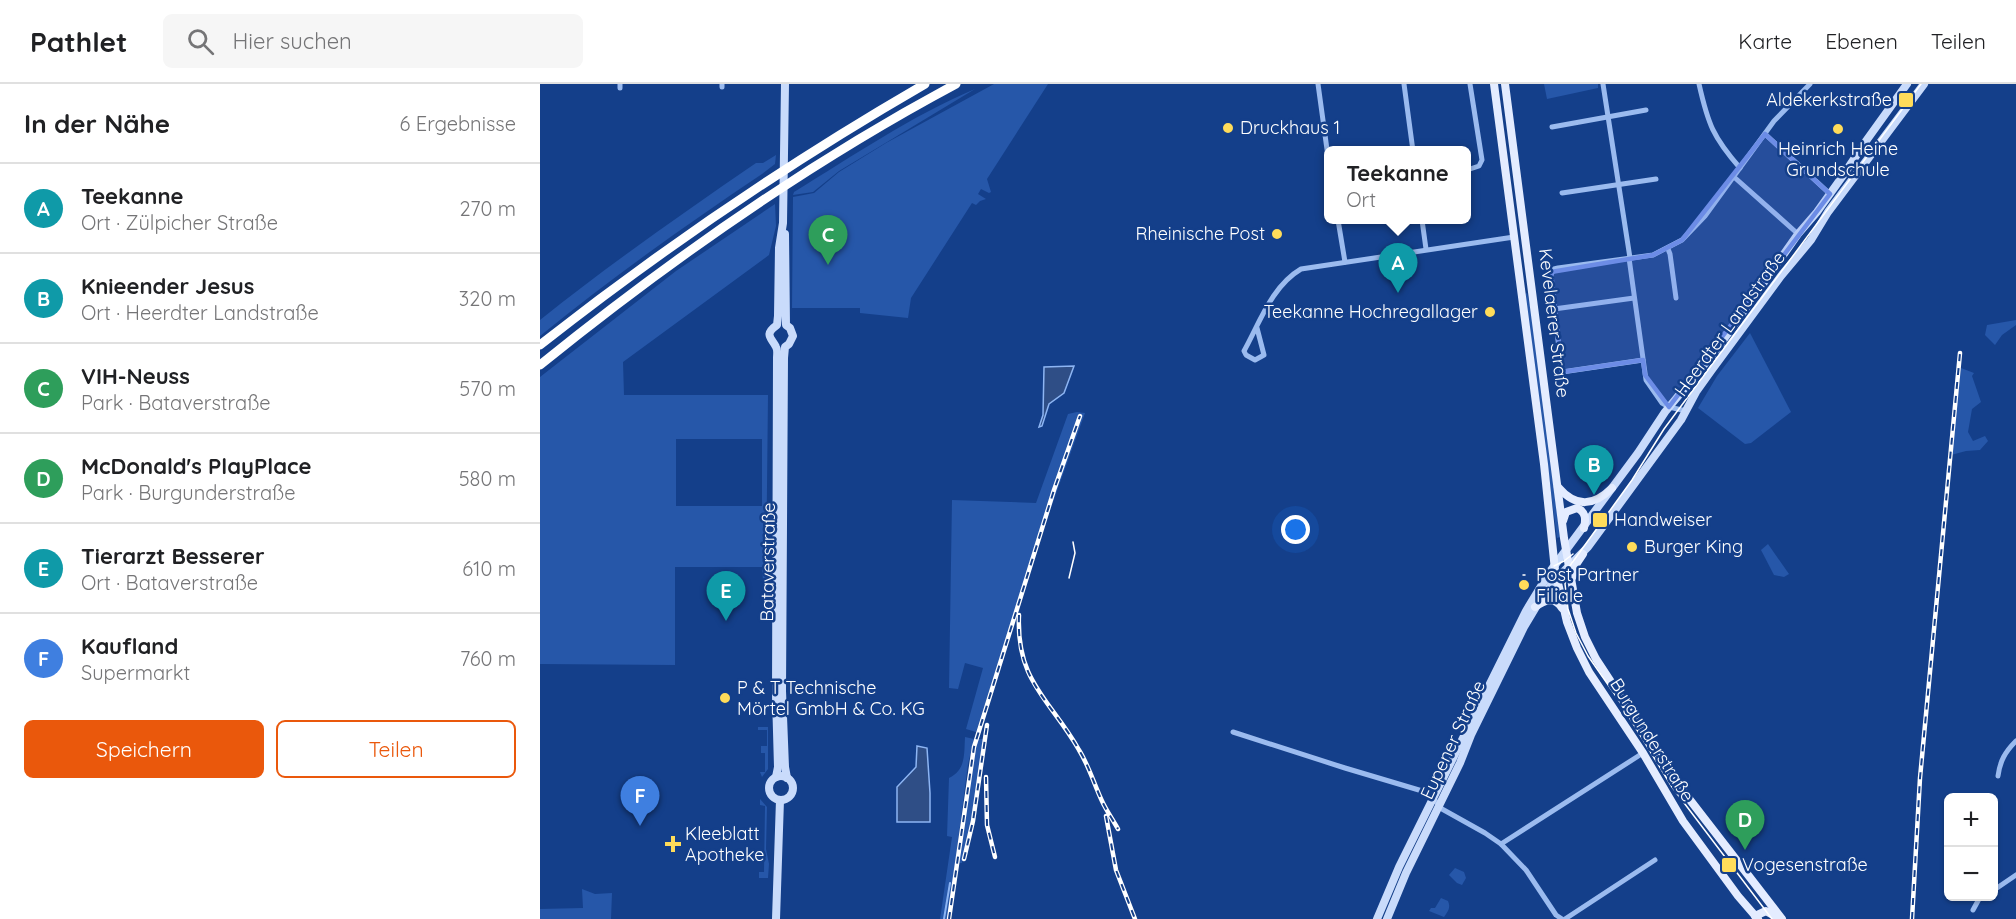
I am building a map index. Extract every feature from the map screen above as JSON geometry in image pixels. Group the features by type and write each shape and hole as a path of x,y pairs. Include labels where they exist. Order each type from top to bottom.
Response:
{"highway":[{"path":"540,345 654,258 793,164 925,84"},
{"path":"540,365 664,270 779,194 794,180 888,122 956,84"}],"main road":[{"name":"Bataverstraße","path":"781,325 779,248 783,223 779,194 785,84"},
{"name":"Kevelaerer Straße","path":"1494,84 1544,464 1554,566"},
{"name":"Kevelaerer Straße","path":"1505,84 1569,567"},
{"name":"Heerdter Landstraße","path":"1554,566 1584,528 1669,407 1717,349 1907,84"},
{"name":"Heerdter Landstraße","path":"1557,578 1583,554 1643,473 1711,371 1781,276 1811,240 1828,212 1924,84"},
{"name":"Bataverstraße","path":"781,325 790,328 793,336 789,344 781,346 771,340 770,331 781,325"},
{"name":"Bataverstraße","path":"781,346 782,691 784,767 787,778 792,784 792,792 785,799 780,800 772,796 769,788 770,783 776,777 778,767 776,696 781,346"},
{"path":"1558,487 1571,499 1583,502 1597,501 1612,488"},
{"path":"1562,521 1566,512 1577,508 1584,512 1584,528"},
{"path":"1571,581 1577,563 1583,554"},
{"name":"Burgunderstraße","path":"1554,566 1571,634 1583,661 1643,753 1683,821 1755,918"},
{"name":"Eupener Straße","path":"1377,919 1399,867 1526,611 1554,566"},
{"name":"Burgunderstraße","path":"1569,567 1580,626 1596,659 1680,787 1782,919"},
{"name":"Eupener Straße","path":"1387,919 1406,873 1476,725 1535,607 1557,578"},
{"path":"1535,607 1545,600 1550,600 1559,603 1564,610"},
{"path":"776,777 787,778"},
{"name":"Bataverstraße","path":"776,919 780,800"},
{"path":"1755,918 1761,891"},
{"path":"1755,918 1766,911 1777,919"}],"street":[{"path":"1317,84 1326,146"},
{"path":"1404,84 1412,146"},
{"path":"1470,84 1482,160 1479,166 1471,169"},
{"path":"1603,84 1647,383 1659,400 1669,407 1686,411"},
{"path":"1699,84 1712,132 1740,168"},
{"path":"1643,360 1562,372 1550,276 1554,269 1653,255 1682,240 1734,177 1781,113 1810,84"},
{"path":"1552,127 1646,110"},
{"path":"1765,134 1830,194"},
{"name":"Heerdter Landstraße","path":"1734,177 1798,234"},
{"path":"1562,193 1656,179"},
{"path":"1339,224 1345,262"},
{"path":"1423,224 1426,249"},
{"path":"1257,328 1264,355 1255,360 1246,355 1244,351 1276,291 1284,281 1301,269 1515,237"},
{"path":"1668,249 1677,298"},
{"path":"1554,309 1634,298"},
{"name":"Eupener Straße","path":"1233,732 1345,768 1421,789 1433,797"},
{"path":"1998,776 2000,762 2016,741"},
{"path":"1502,844 1643,753"},
{"path":"1433,797 1442,809 1502,844 1526,870 1556,915 1564,919 1655,860"},
{"path":"1998,887 2016,875"},
{"path":"1973,910 1978,901"}],"highlighted area":[{"path":"1765,134 1830,194 1669,407 1645,375 1643,360 1562,372 1551,272 1653,255 1682,240"}],"shaded area":[{"path":"994,84 1048,84 987,179 991,192 981,189 978,194 986,199 976,205 972,203 911,298 908,318 860,313 860,308 792,308 793,197 814,193 839,172 886,143"},
{"path":"1544,84 1598,84 1598,88 1547,99"},
{"path":"975,89 839,171 813,192 793,195 794,192 905,124"},
{"path":"776,155 775,164 762,174 649,252 540,336 540,320 566,299 756,163 763,163"},
{"path":"775,204 776,226 769,255 623,362 624,395 768,395 766,581 763,581 762,567 675,567 675,665 540,664 540,377 676,271","holes":["676,439 762,439 762,506 676,506"]},
{"path":"1527,293 1533,318 1560,537 1557,538 1525,294"},
{"path":"2016,320 2016,325 2002,335 1995,345 1985,335 1987,325"},
{"path":"1750,333 1791,412 1751,443 1745,444 1698,408 1717,376"},
{"path":"1074,366 1064,393 1049,404 1042,426 1039,427 1043,415 1044,367"},
{"path":"1961,368 1974,373 1972,376 1981,402 1972,409 1968,432 1973,441 1985,436 1988,441 1980,450 1951,455"},
{"path":"1085,413 1021,591 976,732 966,729 983,668 965,663 958,689 949,688 952,500 1036,503 1068,414"},
{"path":"1768,544 1789,574 1784,577 1774,575 1761,550"},
{"path":"758,727 768,727 768,769 762,777 760,772 765,772 765,753 761,753 761,746 767,746 767,730 758,730"},
{"path":"965,737 974,739 968,764 948,919 940,919 952,837 947,836 949,778 959,771 961,766"},
{"path":"978,739 983,739 971,823 962,863 958,863 972,764"},
{"path":"917,746 927,748 930,822 897,822 897,787 916,767"},
{"path":"760,799 767,807 768,878 759,878 759,872 764,872 765,806 760,805"},
{"path":"1455,868 1464,872 1466,878 1462,885 1449,875"},
{"path":"582,889 595,894 612,893 611,919 540,919 540,909 583,908"},
{"path":"1441,898 1448,901 1449,906 1444,917 1429,911 1435,908"}],"waterway":[{"path":"944,919 950,883"}],"tram line":[{"path":"1772,919 1672,787 1618,699 1588,656 1576,633 1568,609 1565,584 1569,567 1632,480 1664,429 1921,84"},
{"path":"1069,578 1075,553 1073,542"},
{"path":"1554,566 1573,554"}],"railway":[{"path":"1912,919 1920,778 1960,353"},
{"path":"949,919 974,747 1054,490 1080,416"},
{"path":"1019,615 1023,657 1029,674 1083,756 1104,804 1118,829"},
{"path":"964,859 973,821 987,725"},
{"path":"986,777 987,825 995,857"},
{"path":"1106,816 1116,870 1135,919"}],"place":[{"name":"Aldekerkstraße","path":"1906,100"},
{"name":"Druckhaus 1","path":"1228,128"},
{"name":"Heinrich Heine Grundschule","path":"1838,129"},
{"name":"Rheinische Post","path":"1277,234"},
{"name":"VIH-Neuss","path":"828,265"},
{"name":"Teekanne","path":"1398,293"},
{"name":"Teekanne Hochregallager","path":"1490,312"},
{"name":"Knieender Jesus","path":"1594,495"},
{"name":"Handweiser","path":"1600,520"},
{"name":"Burger King","path":"1632,547"},
{"name":"Post Partner Filiale","path":"1524,585"},
{"name":"Tierarzt Besserer","path":"726,621"},
{"name":"P & T Technische Mörtel GmbH & Co. KG","path":"725,698"},
{"name":"Kaufland","path":"640,826"},
{"name":"Kleeblatt Apotheke","path":"673,844"},
{"name":"McDonald's PlayPlace","path":"1745,850"},
{"name":"Vogesenstraße","path":"1729,865"}]}
